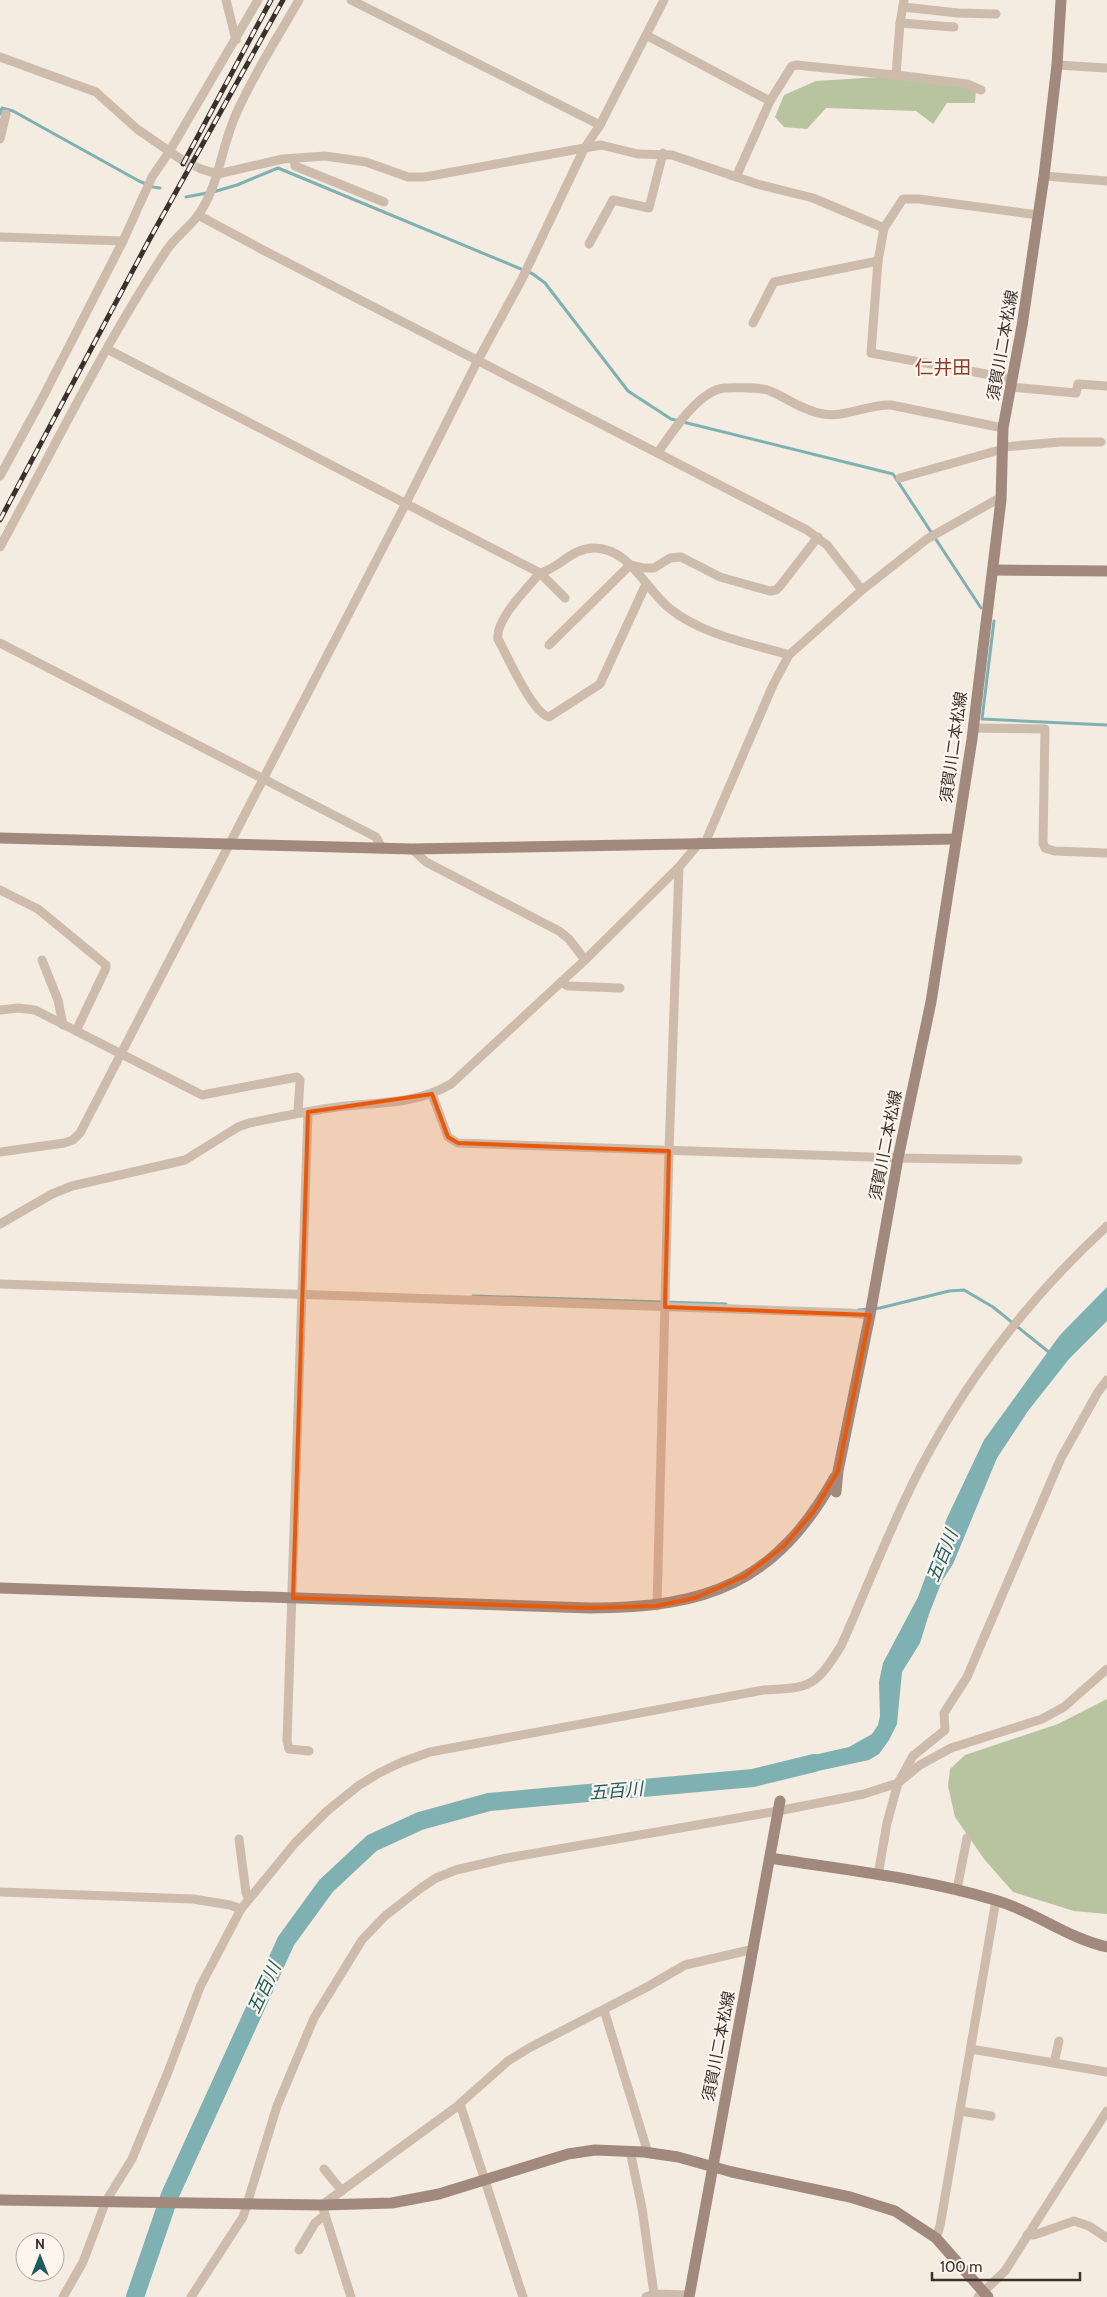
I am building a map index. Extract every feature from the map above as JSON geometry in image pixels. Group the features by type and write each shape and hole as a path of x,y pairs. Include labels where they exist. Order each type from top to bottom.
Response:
{"street":[{"path":"226,0 236,40"},
{"path":"0,476 123,241 152,177 169,152 258,0"},
{"path":"0,547 107,349 167,249 198,215 214,186 236,113 256,74 299,0"},
{"path":"351,0 600,125"},
{"path":"0,1152 73,1140 80,1133 122,1055 478,360 522,279 584,149 600,125 664,0"},
{"name":"須賀川二本松線","path":"836,1492 838,1471 870,1315 898,1158 931,1002 973,728 994,570 1001,500 1003,428 1012,383 1044,176 1057,65 1061,0"},
{"path":"896,75 900,23 904,4 958,13 996,14"},
{"path":"900,23 954,27"},
{"path":"646,35 770,101"},
{"path":"0,57 96,92 137,129 182,160"},
{"path":"1057,65 1107,68"},
{"path":"736,177 770,101 792,66 896,75 967,84 981,90"},
{"path":"0,139 6,114"},
{"path":"201,169 218,174 294,158 325,156 366,162 408,177 425,177 600,145 638,154 663,153 736,177 813,198 884,228"},
{"path":"589,244 613,200 649,208 663,153"},
{"path":"294,158 296,166 384,202"},
{"path":"1044,176 1107,181"},
{"path":"1038,215 903,198 884,228 878,261 871,353 1012,383 1076,393 1078,384 1107,386"},
{"path":"198,215 800,525 827,545 862,590"},
{"path":"0,238 123,241"},
{"path":"753,323 774,282 878,261"},
{"path":"107,349 540,573 566,598"},
{"path":"658,452 683,418 717,389 756,388 768,390 811,411 823,414 848,414 876,406 891,405 1003,428"},
{"path":"900,478 1003,448 1060,442 1101,442"},
{"path":"0,1224 25,1208 63,1189 175,1164 250,1123 303,1112 399,1101 432,1094 451,1084 584,960 702,842 773,685 789,655 862,590 928,539 996,500 1001,500"},
{"path":"630,564 643,568 654,568 670,558 681,557 720,577 770,591 776,590 780,586 818,537"},
{"path":"646,584 600,684 549,717 540,712 528,695 498,636 508,612 540,573 547,571 574,552 585,548 611,551 630,564 668,607 687,621 708,631 789,655"},
{"path":"549,645 630,564"},
{"path":"994,570 1107,571"},
{"path":"0,643 376,837 382,848"},
{"path":"973,728 1046,729 1043,843 1045,848 1054,851 1107,853"},
{"path":"0,838 412,849 702,842 955,839"},
{"path":"412,849 426,862 560,931 570,939 584,960"},
{"path":"657,1606 668,1151 679,867"},
{"path":"0,890 38,909 106,965 76,1031"},
{"path":"42,960 58,1000 63,1025"},
{"path":"561,982 568,986 620,988"},
{"path":"1,1009 27,1008 36,1010 202,1095 296,1077 300,1080 303,1112 302,1293 287,1742 289,1749 309,1752"},
{"path":"432,1094 448,1137 458,1143 898,1158 1018,1160"},
{"path":"63,2297 83,2262 132,2159 200,1987 241,1909 294,1843 327,1811 358,1786 402,1762 449,1748 584,1722 764,1690 798,1689 817,1678 827,1668 841,1646 922,1466 972,1380 1012,1327 1066,1264 1107,1226"},
{"path":"0,1284 302,1293 870,1315"},
{"path":"878,1875 886,1823 898,1783 913,1756 945,1730 944,1713 967,1677 1061,1458 1098,1392 1107,1380"},
{"path":"0,1588 590,1608 657,1606 707,1594 763,1565 801,1528 820,1503 838,1471"},
{"path":"191,2297 243,2218 277,2106 314,2018 362,1940 385,1916 421,1888 436,1878 456,1870 507,1858 779,1806 864,1794 898,1783 920,1765 951,1748 1042,1720 1064,1707 1107,1669"},
{"name":"須賀川二本松線","path":"689,2296 779,1806"},
{"path":"957,1890 967,1838"},
{"path":"239,1839 246,1893 249,1899"},
{"path":"770,1858 878,1875 957,1890 996,1900 1015,1906 1090,1943 1107,1947"},
{"path":"0,1892 193,1899 230,1905 241,1909"},
{"path":"936,2238 940,2226 996,1900"},
{"path":"299,2250 323,2210 342,2191 460,2104 508,2061 529,2048 685,1966 754,1949"},
{"path":"604,2010 648,2153"},
{"path":"1054,2063 1059,2040"},
{"path":"971,2049 1107,2070"},
{"path":"460,2104 523,2297"},
{"path":"960,2111 991,2116"},
{"path":"0,2200 247,2203 323,2210 392,2204 439,2194 568,2154 595,2150 630,2151 678,2157 877,2205 903,2216 936,2238 983,2295 1001,2276 1107,2111"},
{"path":"630,2151 642,2208 650,2296 689,2296"},
{"path":"324,2168 342,2191"},
{"path":"323,2210 351,2297"},
{"path":"1027,2235 1034,2235 1074,2221 1089,2226 1107,2238"}],"highlighted area":[{"path":"432,1094 448,1137 458,1143 669,1151 665,1307 870,1315 838,1471 814,1511 784,1546 745,1576 695,1598 657,1606 590,1608 293,1598 308,1112"}],"green space":[{"path":"880,77 976,89 975,103 947,103 933,124 916,111 826,108 807,129 784,127 775,117 784,95 816,81"},
{"path":"1107,1699 1107,1914 1074,1911 1013,1892 984,1859 955,1817 948,1786 950,1769 965,1755 1058,1724"}],"water":[{"path":"1107,1287 1107,1321 1069,1359 1028,1411 997,1458 953,1564 942,1581 920,1643 902,1672 897,1724 889,1740 879,1754 869,1760 790,1777 792,1760 849,1747 872,1734 878,1725 880,1716 879,1682 883,1663 918,1597 947,1518 984,1440 1060,1335"}],"waterway":[{"path":"0,114 2,108 13,111 139,181 160,188"},
{"path":"213,192 237,185 278,168 533,274 545,283 628,391 671,419 893,474 981,608"},
{"path":"186,197 207,193"},
{"path":"994,621 982,719 1107,725"},
{"path":"858,1310 880,1308 949,1291 964,1290 993,1307 1050,1353"},
{"path":"473,1296 726,1304"},
{"name":"五百川","path":"135,2297 170,2195 286,1941 326,1886 372,1843 420,1821 489,1802 753,1778 814,1763"}],"tunnel":[{"path":"182,160 201,169"}],"railway":[{"path":"183,164 271,0"},
{"path":"0,520 148,242 283,0"}],"district":[{"name":"仁井田","path":"943,367"}]}
